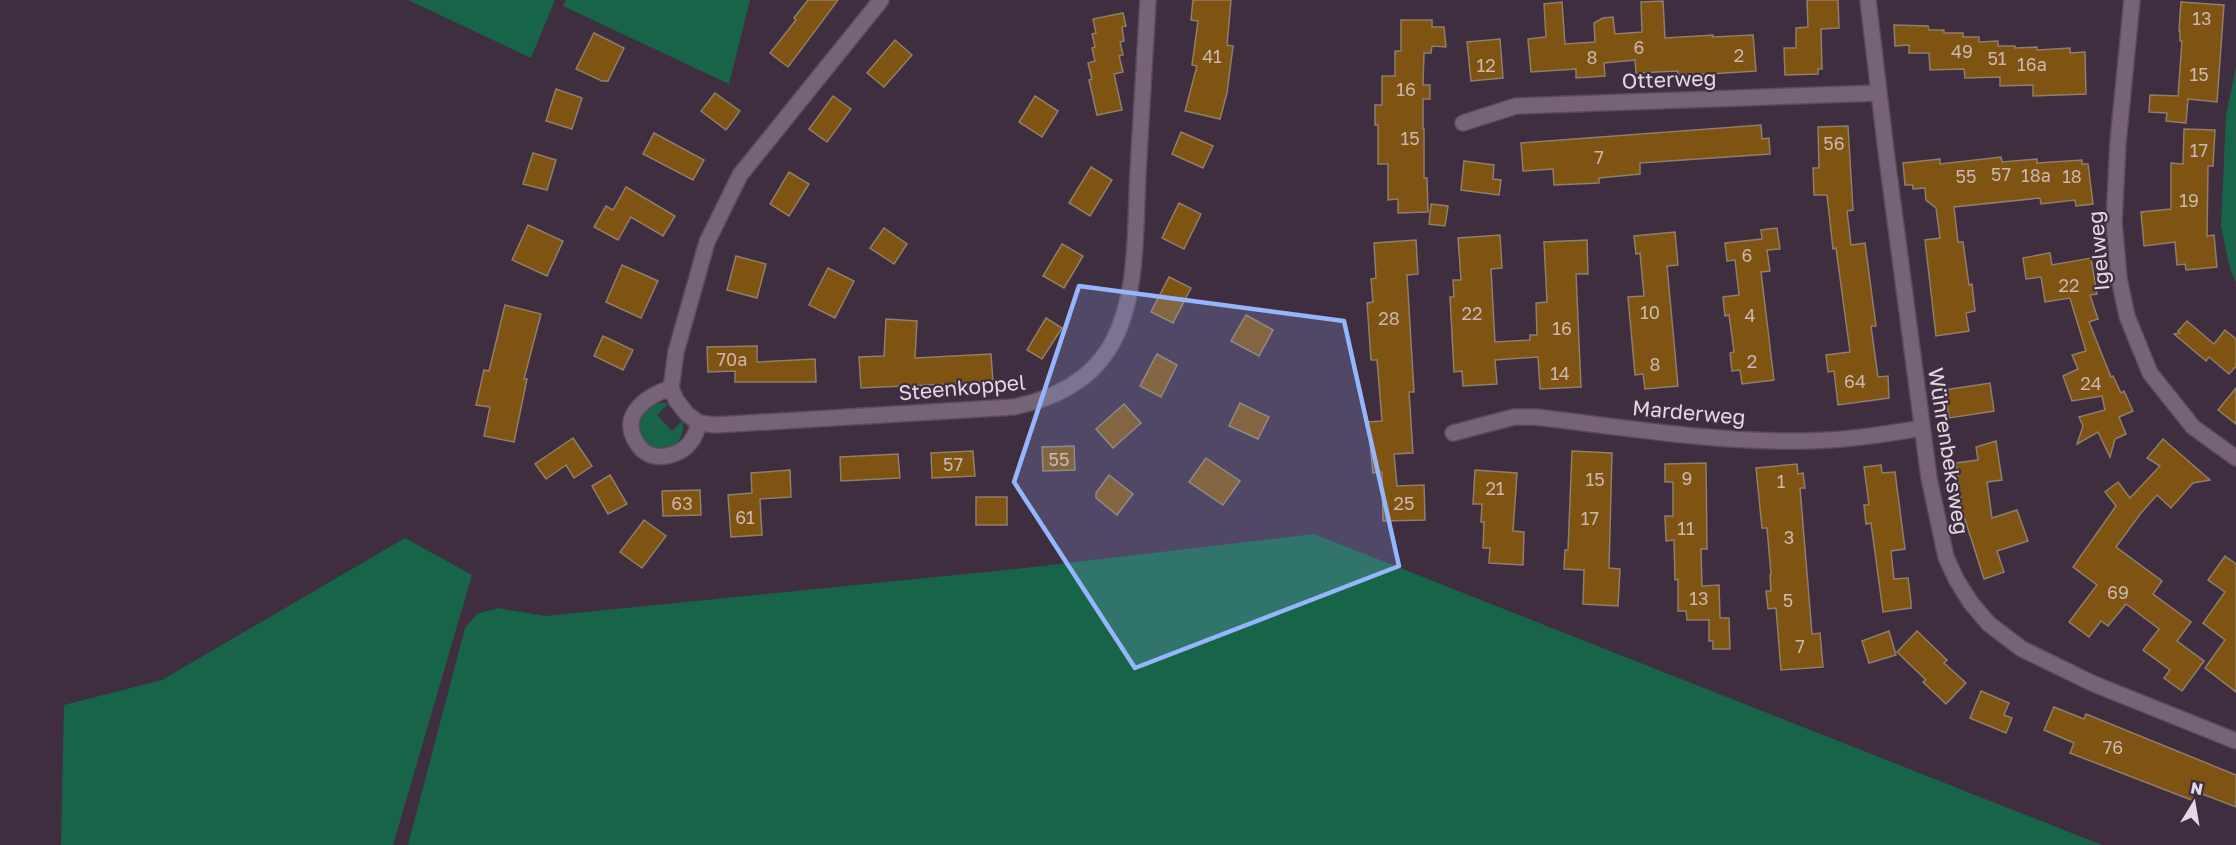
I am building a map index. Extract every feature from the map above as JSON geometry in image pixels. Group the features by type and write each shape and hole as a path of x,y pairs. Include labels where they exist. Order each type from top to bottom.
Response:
{"street":[{"path":"671,388 656,393 638,406 631,418 631,433 638,447 651,455 681,452 692,440 699,423 687,414 676,400 671,388 676,352 700,263 724,205 749,163 881,0"},
{"name":"Steenkoppel","path":"699,423 715,424 1014,407 1047,398 1085,376 1102,360 1115,338 1128,297 1134,252 1148,0"},
{"name":"Wührenbeksweg","path":"1868,0 1929,478 1946,557 1956,579 1971,603 1989,624 2022,650 2051,665 2236,741"},
{"name":"Igelweg","path":"2132,0 2118,142 2114,222 2119,278 2127,316 2150,373 2193,427 2236,458"},
{"name":"Otterweg","path":"1463,123 1516,106 1879,93"},
{"name":"Marderweg","path":"1453,433 1515,417 1545,418 1720,438 1796,441 1865,437 1922,428"}],"highlighted area":[{"path":"1079,286 1344,321 1399,566 1135,668 1014,482"}],"green space":[{"path":"408,0 555,0 531,58"},
{"path":"566,0 750,0 729,84 563,6"},
{"path":"2236,67 2236,283 2229,265 2221,226 2226,115"},
{"path":"662,403 668,404 657,415 672,431 683,420 679,440 663,450 653,449 645,443 638,425 640,415 648,407"},
{"path":"1314,534 2102,845 408,845 465,628 477,614 498,608 546,616 1016,569"},
{"path":"405,538 472,575 393,845 61,845 64,705 162,680"}],"building":[{"path":"808,0 838,0 788,67 770,53 796,20 794,18"},
{"path":"1193,0 1231,0 1227,45 1233,46 1227,93 1220,119 1185,111 1197,66 1192,65 1198,21 1191,20"},
{"path":"1807,0 1838,0 1839,28 1821,29 1822,69 1818,69 1818,74 1785,75 1784,48 1796,48 1796,28 1808,27"},
{"path":"1663,1 1665,38 1753,35 1756,71 1678,76 1678,71 1636,73 1635,60 1604,63 1605,76 1576,78 1576,69 1531,72 1528,39 1546,37 1544,4 1562,2 1565,44 1595,42 1594,23 1603,18 1613,17 1615,34 1642,32 1641,2"},
{"path":"2181,2 2224,5 2217,102 2188,99 2186,123 2166,121 2167,113 2149,112 2150,95 2178,96 2182,41 2180,41 2179,31"},
{"path":"1123,13 1126,26 1122,27 1124,41 1120,42 1123,55 1119,56 1123,72 1114,74 1122,110 1097,115 1089,80 1092,79 1088,63 1095,61 1092,48 1095,47 1092,34 1096,33 1093,19"},
{"path":"1401,20 1432,20 1432,27 1444,27 1446,47 1432,46 1431,53 1424,53 1423,85 1430,85 1430,99 1423,99 1424,178 1427,178 1428,212 1398,213 1398,199 1388,200 1388,164 1378,164 1378,125 1375,125 1375,105 1382,105 1382,76 1395,76 1395,51 1401,51"},
{"path":"1894,25 1928,26 1929,30 1944,30 1944,33 1963,33 1963,37 1979,37 1979,42 1998,41 1998,46 2037,47 2037,50 2070,48 2070,53 2085,52 2086,94 2033,96 2033,85 2000,86 2000,77 1965,78 1964,69 1930,70 1929,53 1909,53 1909,45 1895,46"},
{"path":"594,33 624,48 608,81 602,81 576,69"},
{"path":"1500,39 1503,78 1471,81 1467,42"},
{"path":"895,40 912,55 884,87 867,73"},
{"path":"556,89 582,98 572,129 546,121"},
{"path":"715,93 740,111 726,130 701,111"},
{"path":"833,96 851,109 827,142 809,129"},
{"path":"1035,96 1058,111 1042,137 1019,122"},
{"path":"1761,125 1762,139 1769,138 1770,154 1640,163 1640,174 1599,178 1599,183 1554,185 1553,169 1523,171 1521,143"},
{"path":"1848,126 1853,210 1847,211 1851,245 1865,243 1876,326 1871,326 1878,377 1888,376 1889,398 1838,405 1834,371 1828,372 1826,355 1850,352 1836,248 1833,249 1827,195 1814,195 1813,168 1819,168 1818,127"},
{"path":"2184,129 2215,130 2213,166 2208,166 2207,236 2214,235 2217,267 2186,270 2185,264 2177,265 2175,242 2144,246 2141,212 2171,209 2171,163 2183,164"},
{"path":"1181,132 1213,146 1203,168 1172,154"},
{"path":"654,133 704,160 693,180 643,154"},
{"path":"533,153 556,160 547,190 523,184"},
{"path":"2001,157 2002,162 2037,159 2037,163 2082,160 2082,164 2088,164 2093,204 2076,206 2075,200 2041,204 2040,198 1954,207 1958,242 1963,242 1975,311 1966,313 1969,331 1936,336 1925,240 1940,238 1936,208 1926,200 1925,188 1913,189 1913,185 1905,185 1903,163 1940,159 1940,164"},
{"path":"1464,161 1494,165 1493,179 1501,180 1499,195 1461,190"},
{"path":"1091,167 1112,180 1090,216 1069,203"},
{"path":"789,172 809,184 789,216 770,204"},
{"path":"626,187 675,216 663,236 631,217 618,240 594,227 606,206 613,210"},
{"path":"1179,203 1201,214 1184,249 1162,238"},
{"path":"1431,204 1448,206 1445,226 1429,224"},
{"path":"528,225 563,241 547,276 512,260"},
{"path":"884,228 907,244 894,264 870,248"},
{"path":"1777,228 1780,249 1767,250 1770,271 1761,272 1774,380 1742,384 1740,370 1732,371 1730,353 1734,352 1729,315 1725,316 1723,297 1739,295 1735,260 1727,261 1725,243 1762,239 1761,230"},
{"path":"1675,232 1678,265 1667,266 1678,386 1645,389 1643,374 1635,375 1628,297 1644,296 1640,253 1636,254 1634,236"},
{"path":"1500,235 1502,268 1491,269 1495,342 1530,340 1530,335 1537,335 1536,303 1547,302 1544,242 1587,240 1588,274 1576,274 1581,387 1540,389 1538,357 1495,360 1497,384 1463,386 1462,371 1454,372 1450,297 1454,297 1453,280 1461,280 1458,238"},
{"path":"1416,240 1418,274 1407,275 1414,392 1409,392 1413,453 1394,454 1397,486 1424,485 1425,520 1383,521 1382,472 1373,473 1368,422 1382,421 1377,360 1371,360 1367,303 1373,302 1371,279 1376,278 1374,243"},
{"path":"1062,244 1083,256 1064,288 1043,276"},
{"path":"2050,253 2052,265 2091,258 2097,294 2090,295 2098,319 2089,322 2111,377 2113,376 2121,393 2124,391 2133,411 2119,417 2126,434 2115,439 2110,457 2098,432 2077,444 2083,426 2079,417 2105,410 2102,396 2072,401 2063,376 2078,369 2072,355 2086,351 2070,298 2045,302 2041,277 2026,279 2023,258"},
{"path":"736,256 766,264 757,298 727,290"},
{"path":"622,265 658,281 641,318 606,302"},
{"path":"828,268 854,281 835,318 809,305"},
{"path":"1169,277 1191,288 1173,323 1151,312"},
{"path":"505,305 541,314 524,379 527,379 514,442 484,436 490,407 476,405 484,370 489,371"},
{"path":"1246,315 1273,330 1259,356 1231,341"},
{"path":"1046,318 1062,328 1042,359 1027,350"},
{"path":"886,319 917,321 915,358 991,354 993,382 861,388 859,357 884,356"},
{"path":"2187,321 2214,344 2225,330 2236,339 2236,366 2229,374 2209,357 2206,361 2174,334 2180,333 2178,331"},
{"path":"603,336 633,350 623,370 594,356"},
{"path":"757,346 757,362 815,359 816,382 735,382 735,371 708,372 707,347"},
{"path":"1157,354 1177,365 1161,397 1140,386"},
{"path":"1990,383 1994,411 1949,418 1945,390"},
{"path":"2236,388 2236,424 2218,410"},
{"path":"1240,403 1269,417 1258,439 1229,426"},
{"path":"1124,404 1141,423 1113,448 1096,429"},
{"path":"573,438 592,466 574,478 566,465 546,479 535,464"},
{"path":"2163,439 2210,480 2193,483 2171,508 2157,495 2116,547 2162,581 2153,594 2191,622 2177,641 2204,661 2182,691 2164,678 2170,670 2143,650 2159,629 2126,604 2108,626 2101,621 2089,637 2069,622 2097,585 2073,567 2116,506 2105,492 2118,482 2130,498 2160,466 2147,458"},
{"path":"1996,441 2002,480 1987,482 1992,518 2017,510 2028,541 1997,551 2004,572 1984,579 1962,510 1956,463 1978,460 1976,447"},
{"path":"1074,446 1075,470 1043,471 1042,447"},
{"path":"973,451 975,476 932,478 931,453"},
{"path":"1572,451 1612,453 1609,568 1620,569 1618,606 1583,604 1584,570 1564,569 1565,550 1568,550"},
{"path":"898,454 900,478 841,481 840,457"},
{"path":"1206,458 1240,481 1223,505 1189,482"},
{"path":"1706,463 1707,549 1701,549 1702,586 1719,585 1720,618 1729,618 1730,649 1713,649 1713,641 1709,641 1709,620 1687,620 1686,611 1678,611 1674,540 1666,541 1665,516 1673,516 1673,482 1665,482 1665,464"},
{"path":"1797,464 1798,474 1803,473 1805,488 1800,488 1812,634 1820,633 1823,667 1781,670 1776,608 1768,609 1766,591 1771,591 1771,574 1767,528 1762,528 1756,468"},
{"path":"1881,465 1882,473 1895,472 1905,549 1891,551 1894,579 1908,578 1911,602 1911,608 1883,612 1871,523 1866,524 1864,505 1869,505 1864,467"},
{"path":"790,470 791,497 760,499 762,535 731,537 728,495 752,493 751,473"},
{"path":"1475,470 1517,473 1513,531 1524,532 1523,565 1489,563 1490,548 1483,548 1482,504 1473,504"},
{"path":"610,475 627,504 608,514 592,486"},
{"path":"1109,475 1133,494 1117,515 1096,498 1096,493"},
{"path":"700,490 701,515 663,516 662,491"},
{"path":"976,497 1007,497 1007,525 976,525"},
{"path":"644,520 666,536 642,568 620,552"},
{"path":"2225,556 2236,564 2236,692 2205,668 2225,640 2203,623 2225,592 2208,580"},
{"path":"1889,631 1896,655 1869,663 1862,641"},
{"path":"1917,631 1947,660 1944,663 1966,683 1946,704 1923,682 1926,680 1897,652"},
{"path":"1981,691 2009,703 2004,715 2012,718 2006,733 1970,718"},
{"path":"2054,707 2084,719 2086,714 2236,775 2236,807 2197,792 2194,801 2070,753 2074,743 2044,730"}]}
